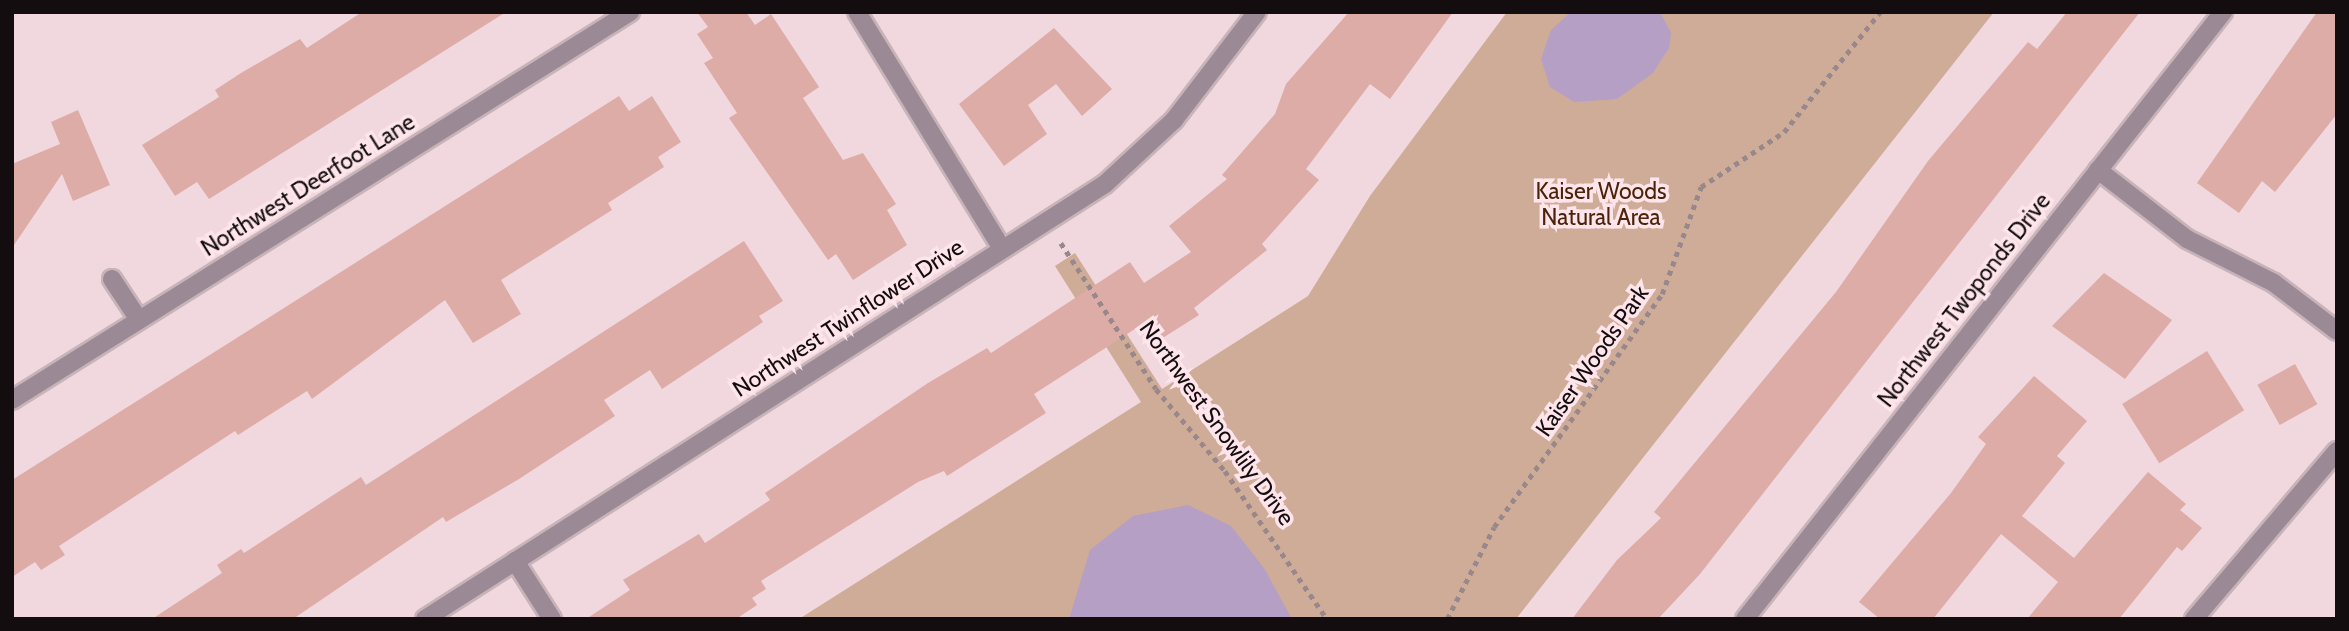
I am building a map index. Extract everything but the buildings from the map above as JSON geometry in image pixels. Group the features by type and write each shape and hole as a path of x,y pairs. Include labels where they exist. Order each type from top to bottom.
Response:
{"street":[{"name":"Northwest Deerfoot Lane","path":"12,400 630,12"},
{"path":"857,12 1002,250"},
{"name":"Northwest Twinflower Drive","path":"425,619 1002,250 1132,162 1174,120 1257,12"},
{"name":"Northwest Twoponds Drive","path":"1745,619 2223,12"},
{"path":"2098,170 2187,239 2274,283 2337,331"},
{"path":"112,279 139,320"},
{"path":"2194,619 2337,451"},
{"path":"515,561 552,619"}],"path":[{"name":"Kaiser Woods Park","path":"1447,619 1494,527 1662,294 1701,187 1784,132 1880,12"},
{"name":"Northwest Snowlily Drive","path":"1046,221 1168,406 1225,471 1327,619"}],"green space":[{"name":"Kaiser Woods Natural Area","path":"1507,12 1994,12 1516,619 799,619 1141,402 1055,266 1075,253 1162,389 1308,296 1370,196"}],"shaded area":[{"path":"1571,12 1660,12 1671,33 1669,48 1653,73 1617,99 1574,102 1550,87 1541,59 1551,30"},
{"path":"1188,505 1231,526 1264,568 1292,619 1069,619 1090,550 1133,516"}]}
